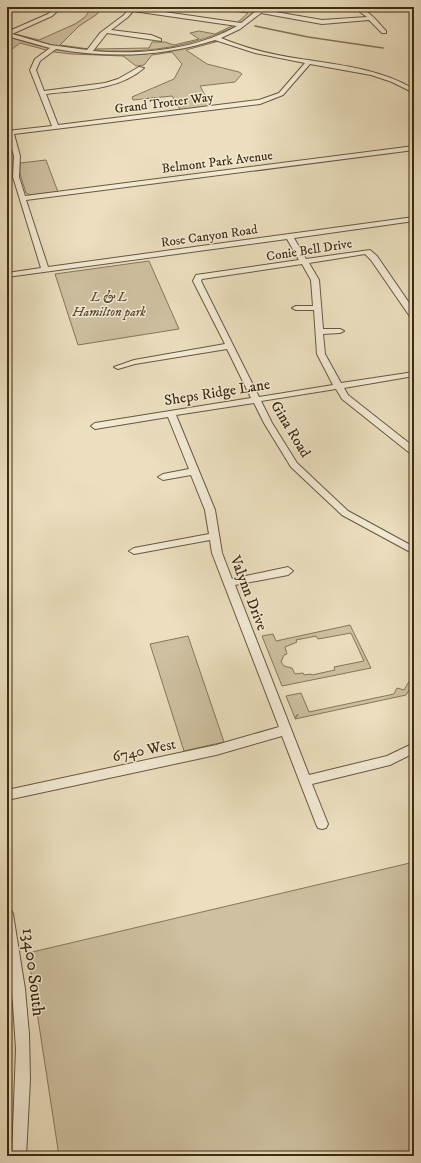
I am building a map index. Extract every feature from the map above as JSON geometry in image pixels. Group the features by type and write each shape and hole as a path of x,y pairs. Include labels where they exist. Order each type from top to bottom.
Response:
{"street":[{"path":"7,34 50,15 59,7"},
{"path":"356,7 371,18 384,32"},
{"path":"89,52 106,31 123,19 132,8 242,25"},
{"path":"7,34 54,48 89,52 125,53 190,45 216,38 242,25 262,9 322,22 371,18"},
{"path":"106,31 151,37 159,40"},
{"path":"216,38 250,51 374,73 396,81 414,91"},
{"path":"54,48 37,60 33,68 56,128"},
{"name":"Grand Trotter Way","path":"8,133 265,101 283,92 309,62"},
{"path":"42,93 106,85 120,80 141,68"},
{"path":"8,133 17,154 15,175 45,270"},
{"name":"Belmont Park Avenue","path":"22,198 414,148"},
{"name":"Rose Canyon Road","path":"7,276 414,219"},
{"path":"289,236 315,280 321,354 338,386 345,397 414,452"},
{"name":"Conie Bell Drive","path":"199,277 367,252 374,258 414,316"},
{"name":"Gina Road","path":"199,277 197,282 203,295 268,422 294,465 345,513 414,551"},
{"path":"296,308 317,308"},
{"path":"319,332 340,331"},
{"path":"118,367 134,362 230,346"},
{"name":"Sheps Ridge Lane","path":"95,426 414,374"},
{"name":"Valynn Drive","path":"171,414 210,510 217,554 322,824"},
{"path":"163,477 195,471"},
{"path":"134,551 214,536"},
{"path":"229,583 288,571"},
{"name":"6740 West","path":"7,795 216,750 286,730"},
{"path":"306,781 390,760 414,748"},
{"name":"13400 South","path":"7,914 19,994 22,1034 23,1071 19,1156"}],"green space":[{"path":"92,7 103,7 96,15 79,26 60,45 89,49 59,47 15,34 39,40 75,24 85,17"},
{"path":"202,7 260,7 242,22 237,23 248,13"},
{"path":"234,25 234,27 220,33 176,46 131,51 100,51 95,49 149,48 152,42 165,42 174,45 199,39 190,33 199,31 215,34"},
{"path":"7,36 64,51 103,55 161,52 206,42 219,41 186,50 207,64 242,74 235,82 200,86 212,108 181,111 172,96 133,100 132,97 174,79 182,64 172,52 152,55 144,65 136,66 123,56 72,54 54,52 20,43 7,53"},
{"path":"46,160 58,192 30,195 26,193 20,174 20,163"},
{"name":"L & L Hamilton park","path":"149,261 179,329 78,345 55,274"},
{"path":"350,625 371,668 282,686 262,636 273,634 276,641","holes":["351,633 364,661 334,667 335,670 312,675 304,675 303,673 295,674 292,668 284,666 281,662 284,655 287,654 285,647 297,642 296,640 316,636 318,639"]},
{"path":"188,636 224,742 184,751 150,644"},
{"path":"414,673 414,682 406,695 295,719 298,714 295,718 286,696 301,693 309,712 394,694 397,688 404,690"},
{"path":"414,862 414,1156 59,1156 28,953"}],"waterway":[{"path":"216,7 244,11"},
{"path":"255,26 308,37 383,48"}]}
